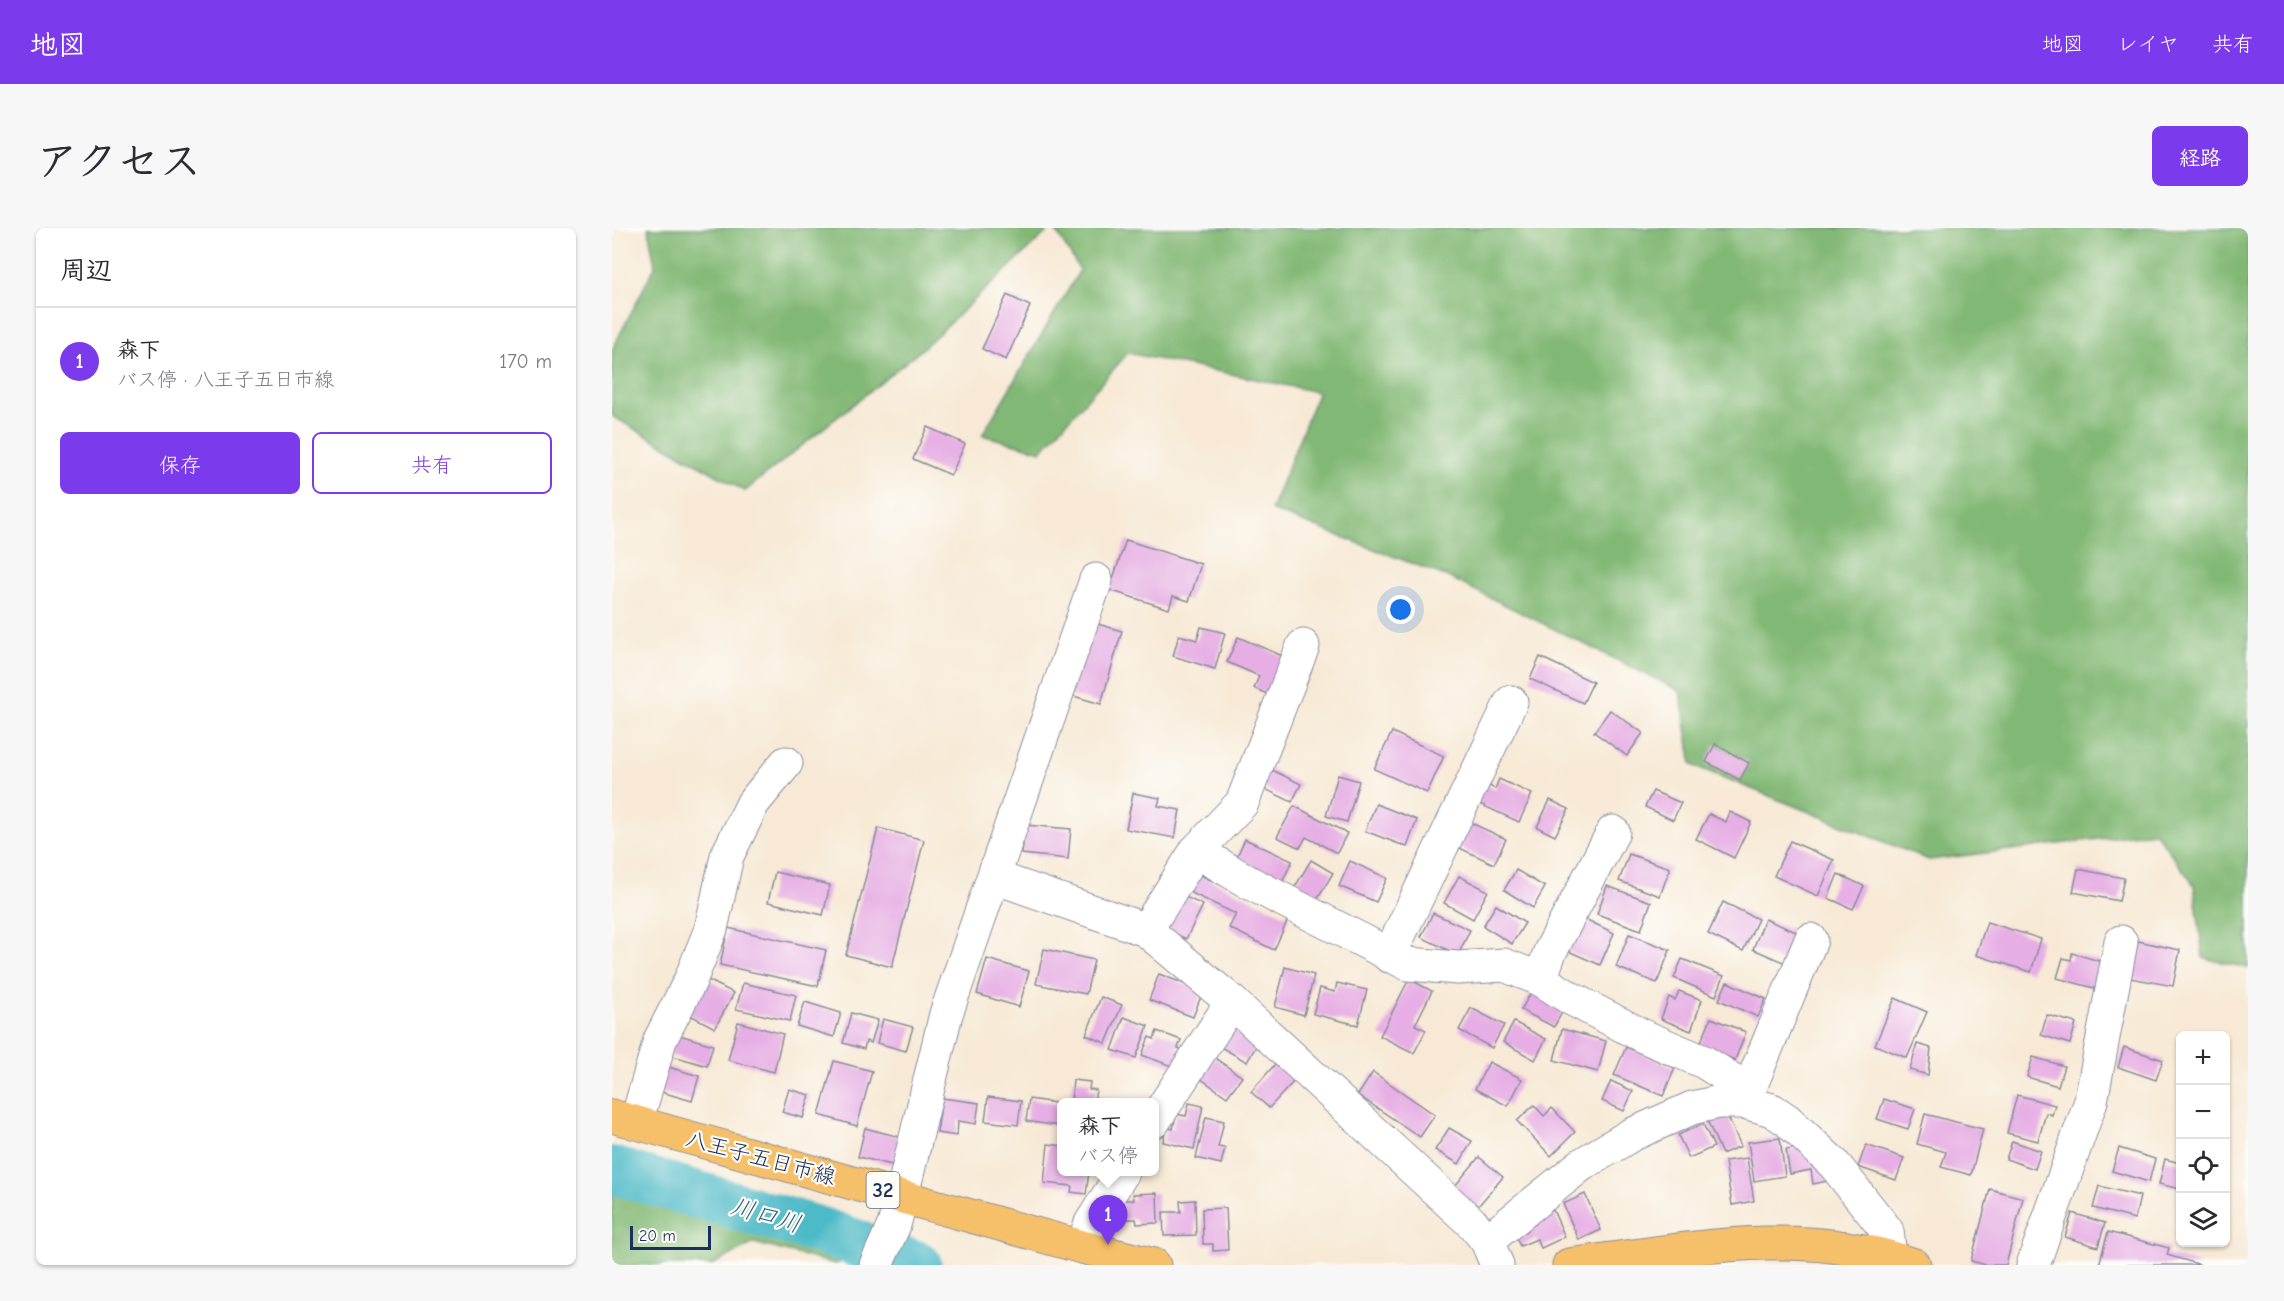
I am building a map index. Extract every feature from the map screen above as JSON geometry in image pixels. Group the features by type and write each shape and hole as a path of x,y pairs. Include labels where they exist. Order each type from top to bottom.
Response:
{"main road":[{"name":"八王子五日市線","path":"624,1119 898,1210 1082,1247 1154,1265"},
{"path":"1569,1265 1768,1242 1823,1244 1902,1261"}],"street":[{"path":"876,1265 898,1210 946,1014 1096,580"},
{"path":"1146,930 1196,852 1242,803 1303,646"},
{"path":"1389,956 1511,702"},
{"path":"624,1119 690,981 711,929 727,855 753,803 786,763"},
{"path":"1540,979 1550,952 1613,832"},
{"path":"1196,852 1250,883 1408,964 1458,968 1504,965 1540,979 1570,998 1643,1036 1704,1062 1734,1081 1744,1102"},
{"path":"994,877 1146,930 1232,1002 1473,1224 1492,1253 1581,1165 1631,1135 1692,1107 1719,1102 1744,1102 1772,1110 1787,1120 1834,1164 1887,1231 1902,1261"},
{"path":"1744,1102 1811,940"},
{"path":"2033,1265 2091,1101 2121,942"},
{"path":"1159,1115 1232,1002"},
{"path":"1082,1247 1091,1223 1120,1176"}],"green space":[{"path":"648,228 1051,228 921,350 745,491 612,416 612,350 655,266"},
{"path":"1054,228 2248,228 2248,968 2203,958 2194,885 2155,832 1929,860 1692,765 1680,691 1448,577 1271,510 1318,392 1128,353 1041,451 982,435 1080,270"},
{"path":"612,1150 852,1259 835,1264 754,1243 712,1265 612,1265"}],"building":[{"path":"1007,295 1030,306 1006,360 982,349"},
{"path":"927,427 965,444 951,475 913,459"},
{"path":"1126,540 1201,564 1189,601 1173,596 1169,609 1109,590"},
{"path":"1091,622 1122,631 1101,704 1070,695"},
{"path":"1201,627 1225,633 1215,669 1173,656 1179,635 1197,640"},
{"path":"1238,637 1285,657 1269,695 1254,688 1259,676 1227,662"},
{"path":"1540,657 1593,682 1583,703 1530,679"},
{"path":"1610,710 1643,733 1627,756 1594,732"},
{"path":"1392,732 1444,756 1427,793 1374,769"},
{"path":"1715,744 1749,763 1740,780 1706,762"},
{"path":"1270,769 1301,784 1292,802 1261,787"},
{"path":"1338,775 1359,781 1347,822 1326,816"},
{"path":"1499,779 1532,794 1519,822 1473,801 1482,782 1495,789"},
{"path":"1653,791 1681,803 1673,820 1645,807"},
{"path":"1133,793 1160,798 1158,806 1180,810 1175,838 1126,829"},
{"path":"1550,800 1569,809 1555,836 1537,827"},
{"path":"1376,804 1417,820 1407,847 1365,831"},
{"path":"1294,806 1347,833 1337,853 1306,837 1300,848 1277,837"},
{"path":"1730,812 1751,822 1734,858 1696,839 1709,814 1726,822"},
{"path":"1467,821 1506,839 1494,864 1455,846"},
{"path":"1025,825 1071,829 1068,859 1022,854"},
{"path":"878,828 924,840 892,967 846,955"},
{"path":"1245,839 1292,861 1280,887 1233,865"},
{"path":"1790,841 1834,860 1818,896 1774,876"},
{"path":"1629,854 1670,868 1660,896 1619,881"},
{"path":"1311,860 1333,873 1314,905 1292,892"},
{"path":"1350,861 1387,878 1376,902 1339,886"},
{"path":"2078,869 2124,878 2119,901 2073,892"},
{"path":"1516,870 1545,887 1533,908 1504,890"},
{"path":"775,872 830,885 823,915 768,902"},
{"path":"1194,872 1289,917 1274,950 1229,928 1236,914 1185,890"},
{"path":"1838,874 1864,886 1853,909 1828,898"},
{"path":"1459,876 1488,891 1473,919 1444,903"},
{"path":"1607,886 1651,902 1641,930 1597,914"},
{"path":"1181,895 1203,905 1186,939 1165,929"},
{"path":"1723,902 1758,919 1743,951 1708,934"},
{"path":"1496,905 1525,923 1512,944 1483,926"},
{"path":"1433,913 1470,930 1458,955 1421,937"},
{"path":"1581,917 1614,933 1600,965 1566,950"},
{"path":"1765,919 1803,935 1790,965 1753,949"},
{"path":"1987,922 2041,939 2031,972 1976,955"},
{"path":"728,928 826,950 818,986 720,965"},
{"path":"1629,934 1670,950 1657,983 1616,967"},
{"path":"2138,941 2180,950 2173,986 2130,978"},
{"path":"1044,949 1094,960 1086,994 1036,984"},
{"path":"2072,953 2106,963 2098,989 2057,978 2063,958 2071,960"},
{"path":"987,959 1029,971 1019,1007 977,994"},
{"path":"1682,959 1724,976 1716,996 1674,978"},
{"path":"1285,967 1314,975 1304,1015 1275,1007"},
{"path":"1159,974 1203,991 1193,1017 1149,1000"},
{"path":"706,979 734,993 715,1028 688,1014"},
{"path":"1409,979 1432,991 1415,1025 1426,1030 1414,1053 1380,1036"},
{"path":"1727,982 1766,999 1758,1017 1719,1000"},
{"path":"743,983 796,995 790,1021 736,1009"},
{"path":"1337,983 1367,990 1358,1025 1313,1014 1320,988 1335,992"},
{"path":"1533,989 1565,1007 1554,1027 1521,1010"},
{"path":"1679,991 1702,1000 1691,1031 1661,1019 1669,997 1675,1000"},
{"path":"1101,997 1122,1005 1106,1043 1086,1035"},
{"path":"1895,998 1927,1012 1907,1058 1875,1045"},
{"path":"805,1002 841,1013 834,1037 797,1026"},
{"path":"1471,1008 1504,1025 1492,1048 1459,1030"},
{"path":"851,1013 878,1020 871,1043 866,1041 864,1049 843,1043"},
{"path":"2047,1015 2076,1023 2070,1044 2041,1035"},
{"path":"1124,1017 1148,1026 1136,1058 1112,1050"},
{"path":"1711,1018 1746,1032 1735,1060 1699,1046"},
{"path":"883,1019 913,1027 906,1051 877,1043"},
{"path":"738,1022 783,1034 774,1072 728,1060"},
{"path":"1514,1022 1546,1039 1535,1060 1503,1042"},
{"path":"1230,1024 1259,1041 1247,1062 1217,1045"},
{"path":"1562,1029 1606,1041 1598,1072 1554,1060"},
{"path":"1157,1031 1181,1040 1178,1048 1184,1050 1177,1068 1142,1055 1149,1037 1154,1039"},
{"path":"676,1034 713,1045 707,1066 670,1055"},
{"path":"1917,1044 1931,1048 1928,1075 1910,1070"},
{"path":"1626,1047 1675,1068 1663,1096 1614,1075"},
{"path":"2124,1047 2163,1060 2156,1080 2118,1067"},
{"path":"2033,1057 2064,1066 2058,1086 2027,1077"},
{"path":"1215,1058 1242,1077 1227,1097 1200,1078"},
{"path":"834,1061 872,1071 857,1126 819,1115"},
{"path":"1489,1062 1522,1079 1508,1106 1475,1089"},
{"path":"1276,1063 1295,1080 1269,1108 1251,1092"},
{"path":"665,1066 699,1076 692,1101 658,1091"},
{"path":"1373,1072 1435,1115 1420,1137 1358,1095"},
{"path":"1073,1080 1090,1082 1089,1089 1096,1090 1095,1098 1071,1098"},
{"path":"1611,1081 1633,1091 1624,1111 1602,1101"},
{"path":"789,1089 810,1095 803,1118 782,1112"},
{"path":"2017,1095 2055,1105 2052,1115 2046,1113 2038,1141 2007,1133"},
{"path":"988,1097 1021,1101 1018,1125 985,1121"},
{"path":"942,1098 979,1103 976,1124 958,1121 957,1136 937,1133"},
{"path":"1029,1099 1057,1103 1057,1126 1026,1121"},
{"path":"1884,1099 1915,1109 1908,1129 1877,1119"},
{"path":"1189,1103 1203,1106 1194,1149 1163,1142 1166,1127 1173,1129 1176,1114 1186,1116"},
{"path":"1534,1105 1544,1116 1552,1108 1575,1132 1551,1156 1517,1121"},
{"path":"1725,1110 1741,1146 1722,1154 1706,1118"},
{"path":"1925,1114 1983,1129 1971,1175 1941,1167 1946,1152 1917,1144"},
{"path":"1206,1117 1224,1121 1218,1147 1225,1148 1221,1164 1196,1158"},
{"path":"1703,1124 1714,1147 1689,1158 1678,1135"},
{"path":"865,1128 900,1137 892,1165 858,1157"},
{"path":"1449,1128 1472,1141 1459,1164 1435,1150"},
{"path":"1780,1138 1785,1176 1754,1181 1748,1142"},
{"path":"2012,1141 2041,1151 2035,1169 2006,1159"},
{"path":"1048,1144 1057,1145 1057,1176 1088,1176 1086,1194 1071,1192 1072,1186 1044,1183"},
{"path":"1866,1145 1904,1158 1896,1180 1858,1167"},
{"path":"1803,1147 1832,1180 1813,1184 1811,1170 1790,1174 1786,1150"},
{"path":"2119,1148 2155,1159 2149,1182 2112,1171"},
{"path":"1479,1157 1503,1177 1473,1212 1450,1192"},
{"path":"1747,1158 1754,1201 1732,1205 1725,1161"},
{"path":"2165,1159 2176,1162 2176,1188 2159,1184"},
{"path":"2099,1186 2140,1196 2135,1219 2093,1208"},
{"path":"1990,1189 2023,1198 2006,1265 1986,1265 1971,1261"},
{"path":"1157,1193 1158,1223 1137,1224 1136,1219 1124,1219 1123,1200 1134,1200 1133,1194"},
{"path":"1585,1194 1601,1230 1579,1240 1563,1204"},
{"path":"1195,1200 1196,1235 1164,1236 1163,1212 1181,1212 1180,1201"},
{"path":"1226,1208 1228,1250 1213,1251 1213,1244 1203,1244 1202,1209"},
{"path":"1553,1210 1565,1237 1541,1248 1537,1239 1520,1246 1514,1233 1535,1224 1533,1219"},
{"path":"2072,1213 2105,1223 2098,1247 2065,1237"},
{"path":"2108,1232 2169,1248 2167,1255 2201,1265 2099,1265"}],"waterway":[{"name":"川口川","path":"612,1170 822,1231 918,1265"}],"place":[{"name":"森下","path":"1108,1245"}]}
